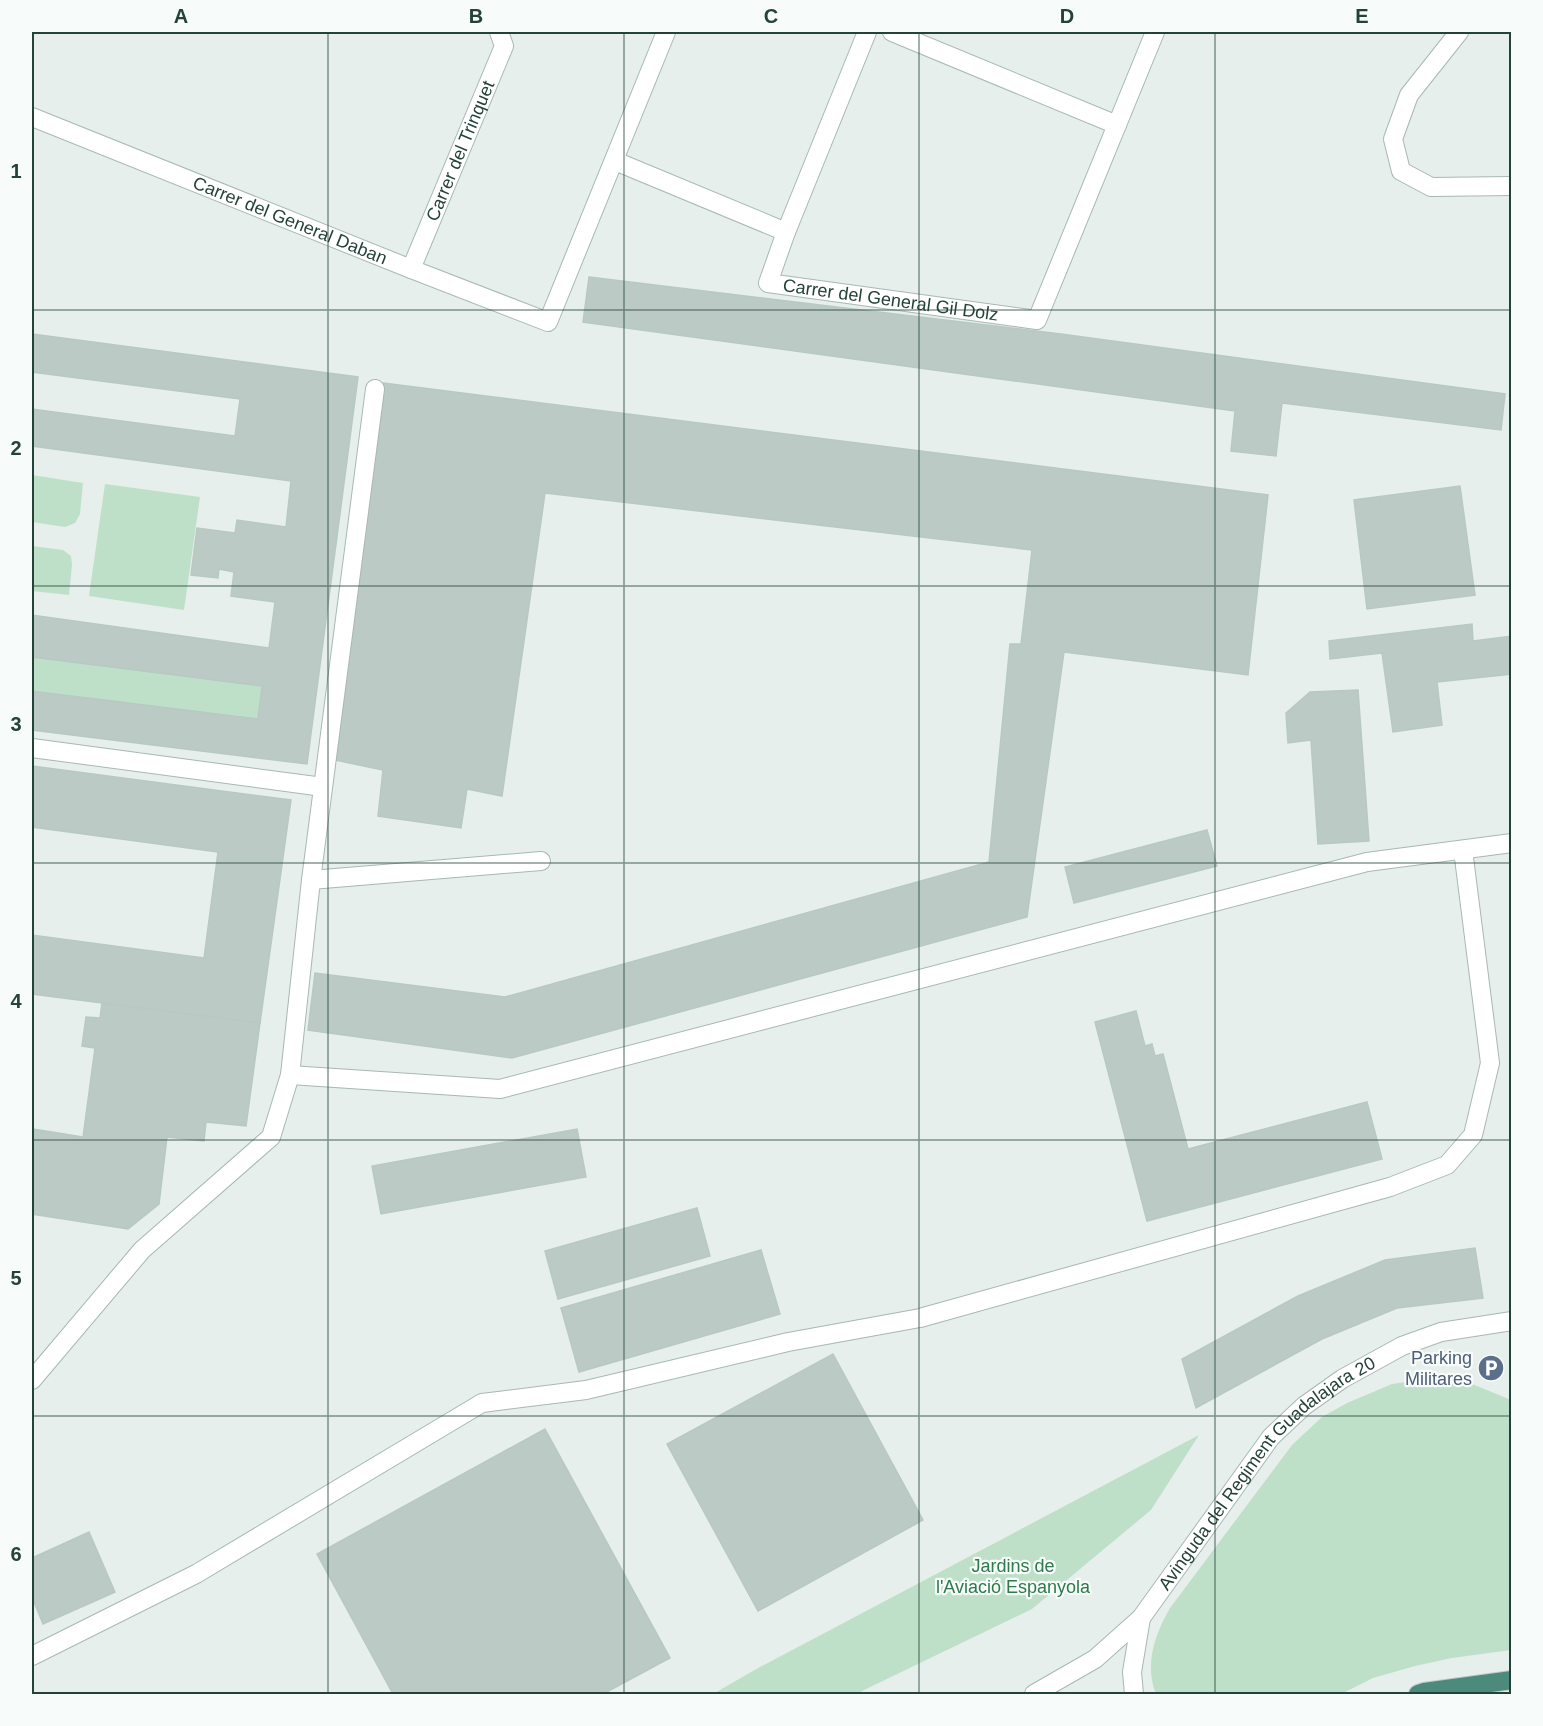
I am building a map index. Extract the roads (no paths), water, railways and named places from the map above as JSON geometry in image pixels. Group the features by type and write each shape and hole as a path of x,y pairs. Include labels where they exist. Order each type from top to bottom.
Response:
{"highway":[{"path":"1418,1695 1424,1692 1512,1680"}],"street":[{"name":"Carrer del Trinquet","path":"411,269 504,46 499,32"},
{"path":"666,32 615,161 786,231 867,32"},
{"path":"892,32 1117,125 1155,32"},
{"path":"1459,32 1409,95 1393,139 1401,171 1431,187 1512,186"},
{"name":"Carrer del General Daban","path":"32,117 548,322 615,161"},
{"name":"Carrer del General Gil Dolz","path":"786,231 768,283 1037,320 1117,125"},
{"path":"32,1380 142,1250 271,1137 290,1075 311,880 375,389"},
{"path":"32,748 323,787"},
{"path":"290,1075 500,1089 1367,862 1512,843"},
{"path":"32,1656 196,1574 483,1403 586,1390 788,1342 920,1318 1390,1187 1447,1165 1473,1135 1490,1063 1463,849"},
{"path":"311,880 541,861"},
{"name":"Avinguda del Regiment Guadalajara 20","path":"1034,1695 1095,1659 1141,1618 1271,1437 1304,1406 1342,1379 1402,1346 1441,1332 1512,1321"},
{"name":"Avinguda del Regiment Guadalajara 20","path":"1134,1695 1132,1672 1141,1618"}],"place":[{"name":"Parking Militares","path":"1491,1368"}],"park label":[{"name":"Jardins de l'Aviació Espanyola","path":"1013,1576"}]}
